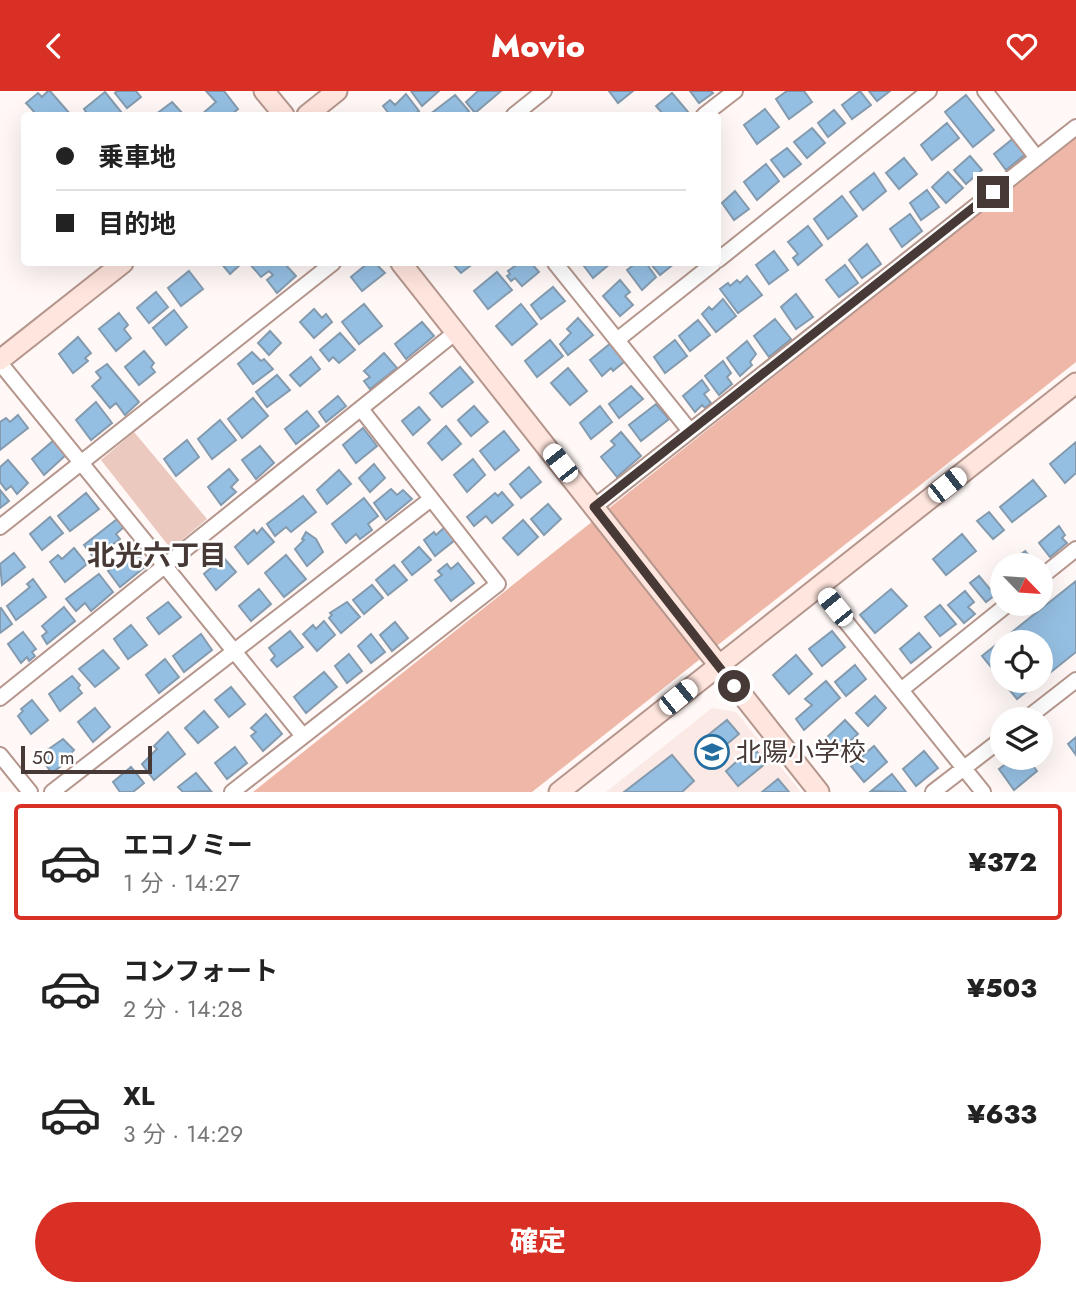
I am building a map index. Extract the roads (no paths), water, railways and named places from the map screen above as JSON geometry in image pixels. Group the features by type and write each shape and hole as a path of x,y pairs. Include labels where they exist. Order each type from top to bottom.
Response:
{"street":[{"path":"264,91 282,112"},
{"path":"311,112 337,91"},
{"path":"518,112 544,91"},
{"path":"708,112 735,91"},
{"path":"721,257 929,91"},
{"path":"985,91 1037,157"},
{"path":"594,507 1076,127"},
{"path":"118,266 0,361 303,736"},
{"path":"0,527 329,266"},
{"path":"403,266 819,792"},
{"path":"557,266 690,431"},
{"path":"617,340 710,266"},
{"path":"0,698 456,332"},
{"path":"559,792 1076,383"},
{"path":"232,792 498,584 361,409"},
{"path":"52,792 431,499"},
{"path":"1054,567 1076,549"},
{"path":"818,587 983,792"},
{"path":"901,689 993,616"},
{"path":"1041,707 1076,680"},
{"path":"933,792 990,748"},
{"path":"0,755 30,792"}],"place":[{"name":"北陽小学校","path":"712,752"}],"district":[{"name":"北光六丁目","path":"157,555"}]}
